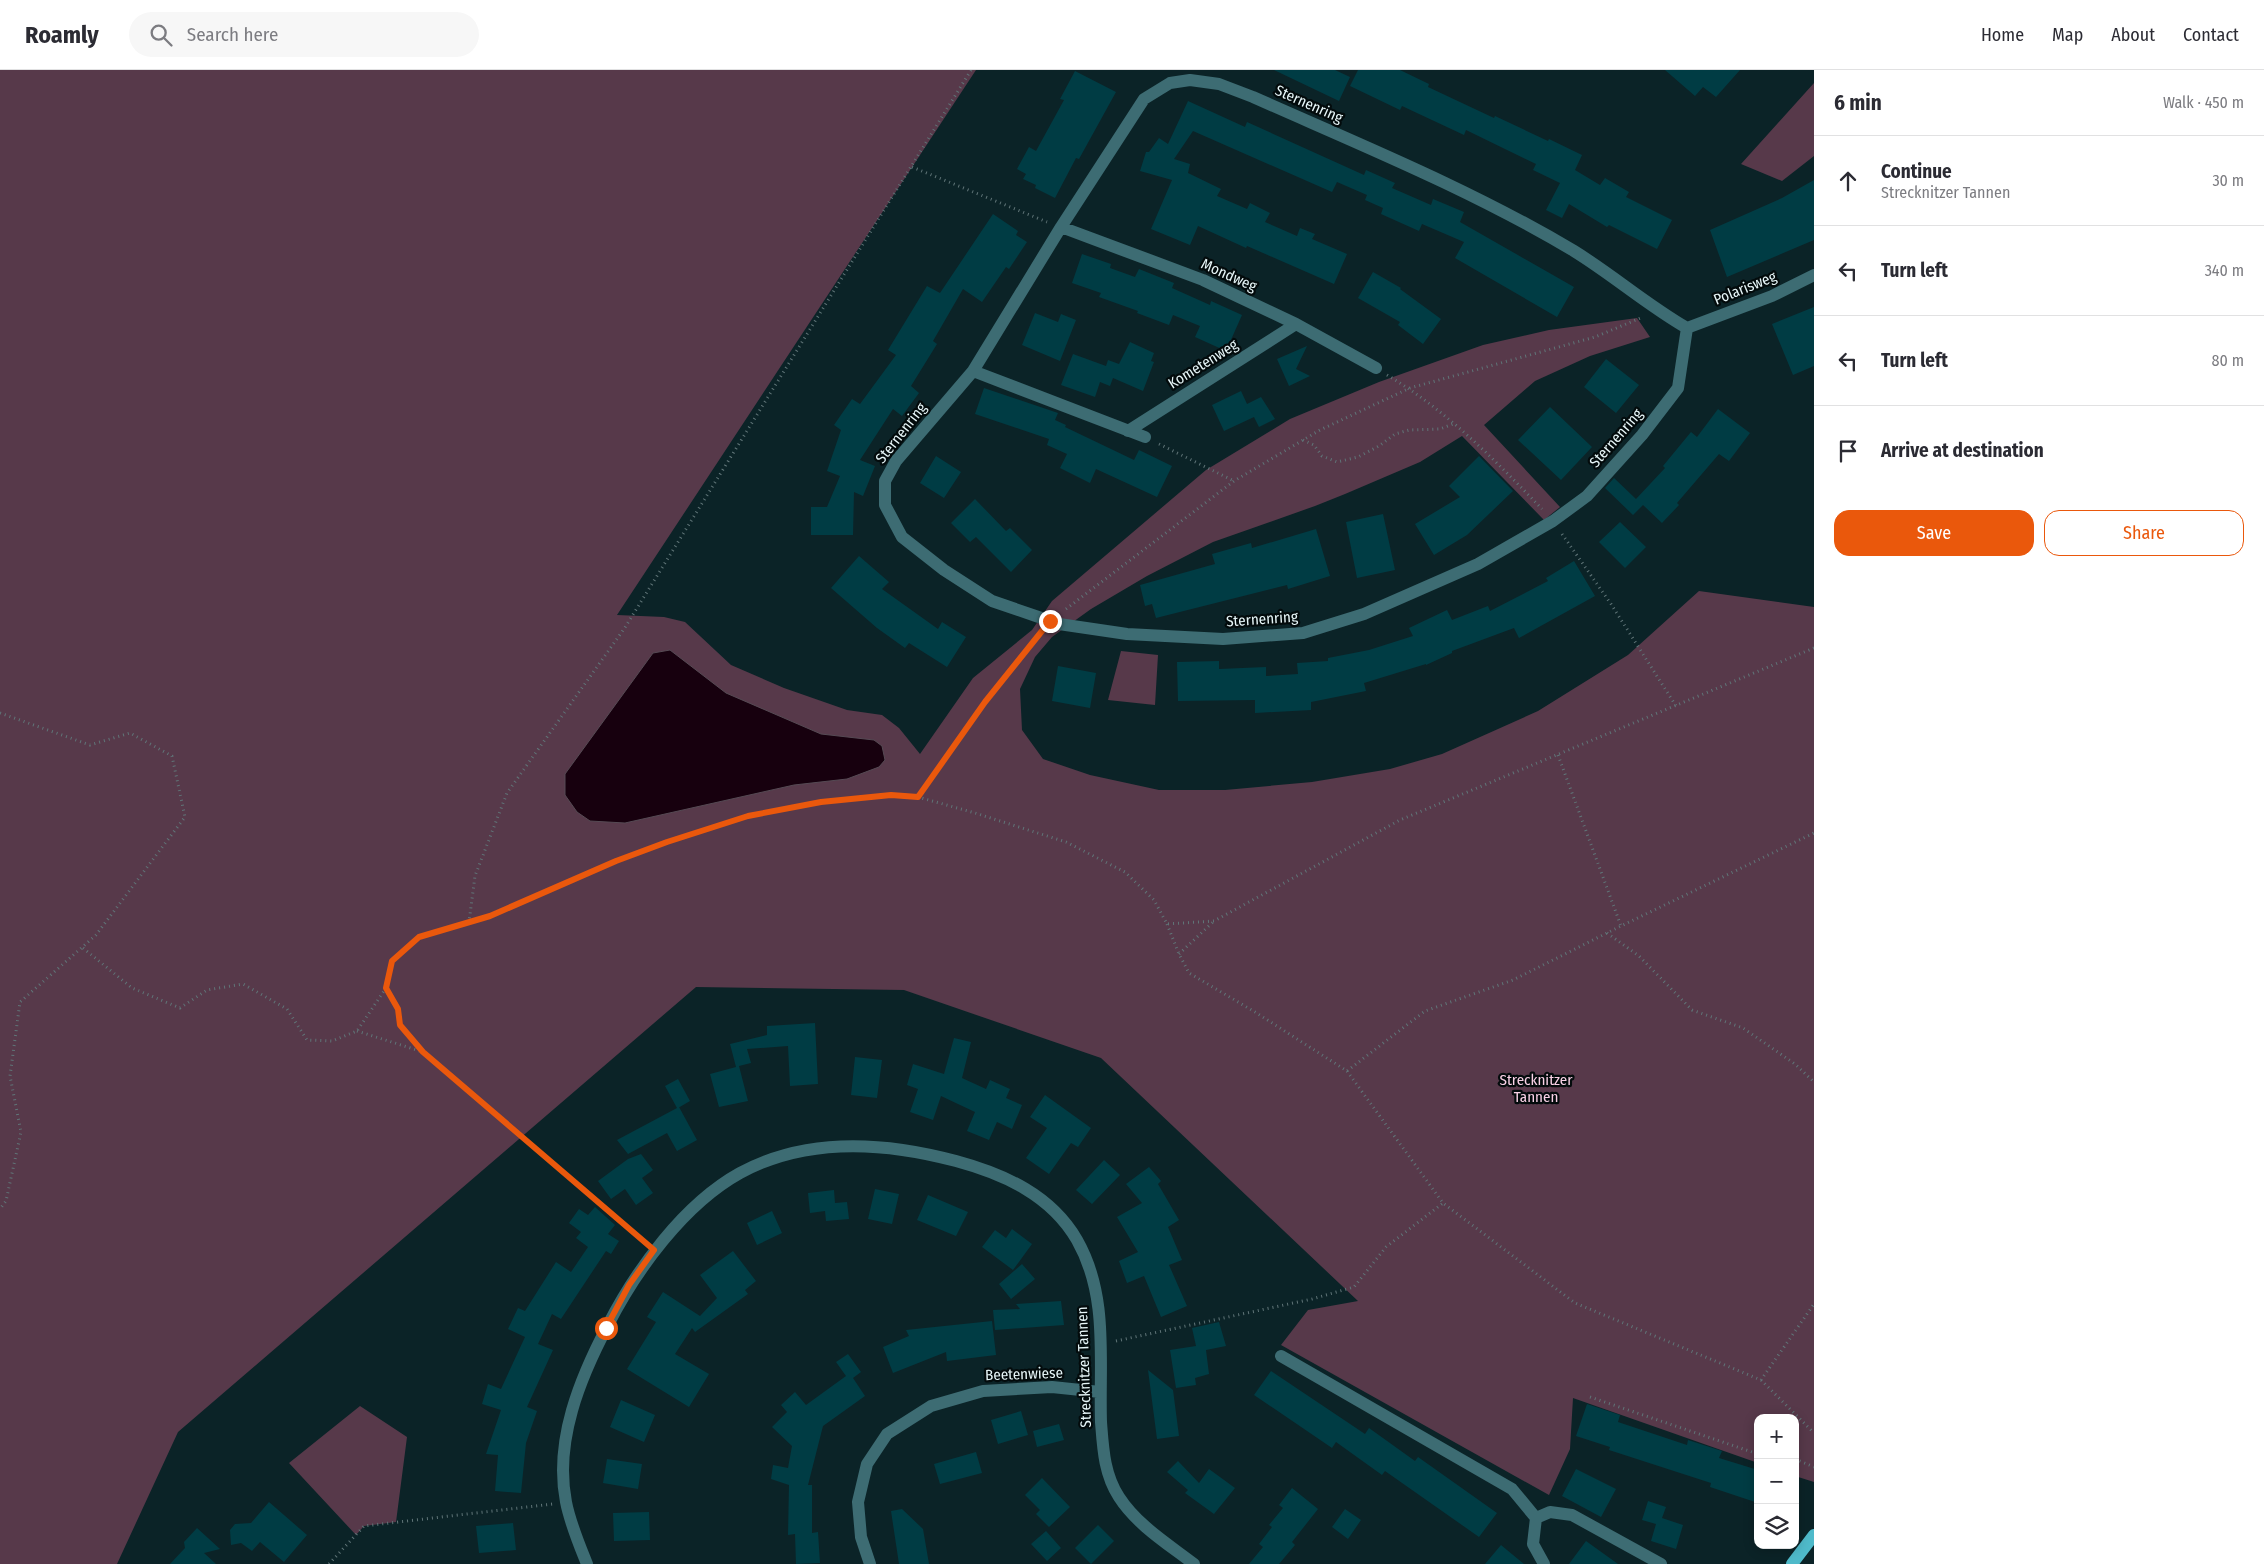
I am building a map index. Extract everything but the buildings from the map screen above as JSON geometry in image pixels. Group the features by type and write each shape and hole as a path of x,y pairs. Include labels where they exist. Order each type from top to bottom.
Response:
{"main road":[{"path":"1792,1564 1814,1535"}],"street":[{"name":"Sternenring","path":"1190,80 1219,84 1253,96 1501,211 1576,252 1656,310 1687,328 1678,388 1642,435 1587,496 1553,521 1478,564 1364,614 1303,633 1223,639 1127,634 1059,624 992,601 944,570 902,537 885,505 885,481 896,461 973,371 1061,228 1144,99 1170,83 1190,80"},
{"name":"Mondweg","path":"1061,228 1203,280 1296,324 1376,368"},
{"name":"Polarisweg","path":"1687,328 1772,296 1814,275"},
{"name":"Kometenweg","path":"1128,431 1296,324"},
{"path":"973,371 1145,437"},
{"name":"Strecknitzer Tannen","path":"587,1564 575,1534 566,1502 563,1474 564,1441 576,1398 610,1320 629,1285 654,1250 708,1196 739,1174 778,1157 824,1147 877,1146 942,1157 987,1169 1023,1186 1056,1211 1077,1240 1090,1269 1099,1302 1103,1459 1118,1496 1146,1528 1194,1564"},
{"path":"1281,1356 1512,1488 1536,1518 1533,1544 1544,1564"},
{"name":"Beetenwiese","path":"870,1564 861,1537 858,1502 867,1464 887,1434 931,1406 984,1391 1052,1387 1100,1392"},
{"path":"1536,1518 1550,1512 1572,1515 1661,1564"}],"path":[{"path":"469,922 475,876 507,793 624,629 971,70"},
{"path":"912,167 1061,228"},
{"path":"918,797 985,702 1050,621 1234,481 1320,430 1410,388 1595,337 1656,310"},
{"path":"1376,368 1410,388 1487,451 1553,521 1612,604 1676,706"},
{"path":"1303,440 1314,445 1322,456 1337,462 1358,457 1379,446 1395,434 1409,430 1440,429 1453,424"},
{"path":"1145,437 1234,481"},
{"path":"1179,954 1214,921 1400,820 1814,648"},
{"path":"0,713 90,745 130,733 172,756 185,817 96,935 20,1002 10,1076 21,1132 6,1201 0,1210"},
{"path":"1558,755 1621,926"},
{"path":"83,948 132,988 180,1008 207,990 242,984 287,1009 307,1040 332,1041 357,1030 386,988 392,961 419,937 490,916 624,858 748,816 821,802 891,795 918,797 1066,842 1124,872 1154,900 1190,973 1347,1071 1443,1203 1575,1302 1761,1380 1814,1433"},
{"path":"1347,1071 1425,1011 1513,980 1814,833"},
{"path":"1167,924 1214,921"},
{"path":"1607,933 1639,956 1692,1010 1743,1028 1796,1064 1814,1082"},
{"path":"386,988 398,1009 400,1025 423,1052 654,1250"},
{"path":"357,1030 423,1052"},
{"path":"1101,1344 1312,1299 1354,1287 1386,1247 1443,1203"},
{"path":"1761,1380 1814,1304"},
{"path":"1590,1398 1754,1453"},
{"path":"1799,1461 1814,1467"},
{"path":"329,1564 364,1526 566,1502"}],"green space":[{"path":"0,70 976,70 617,615 664,617 685,622 731,665 784,688 847,710 882,715 899,728 920,754 973,678 1032,630 1052,601 1206,470 1290,419 1379,382 1483,345 1549,330 1637,318 1650,337 1590,356 1535,381 1484,425 1560,507 1544,520 1462,436 1420,462 1345,494 1213,542 1147,576 1091,609 1052,637 1035,657 1020,689 1022,730 1043,759 1090,775 1159,790 1225,790 1312,782 1390,769 1442,754 1538,711 1628,655 1699,591 1814,607 1814,1482 1799,1477 1799,1414 1754,1414 1754,1462 1573,1398 1570,1449 1549,1495 1281,1345 1308,1310 1358,1301 1101,1058 904,990 696,987 178,1432 117,1564 0,1564"},
{"path":"1814,83 1814,156 1782,181 1741,164"},
{"path":"1121,651 1158,655 1155,705 1108,700"},
{"path":"360,1406 407,1437 396,1522 364,1526 356,1535 289,1463"}],"shaded area":[{"path":"670,650 726,693 821,734 874,740 882,746 885,760 879,767 847,779 794,785 625,823 590,821 577,812 565,795 565,774 653,653"}],"route":[{"path":"606,1328 629,1285 654,1250 423,1052 400,1025 398,1009 386,988 392,961 419,937 490,916 616,861 667,842 748,816 821,802 891,795 918,797 985,702 1050,621"}]}
